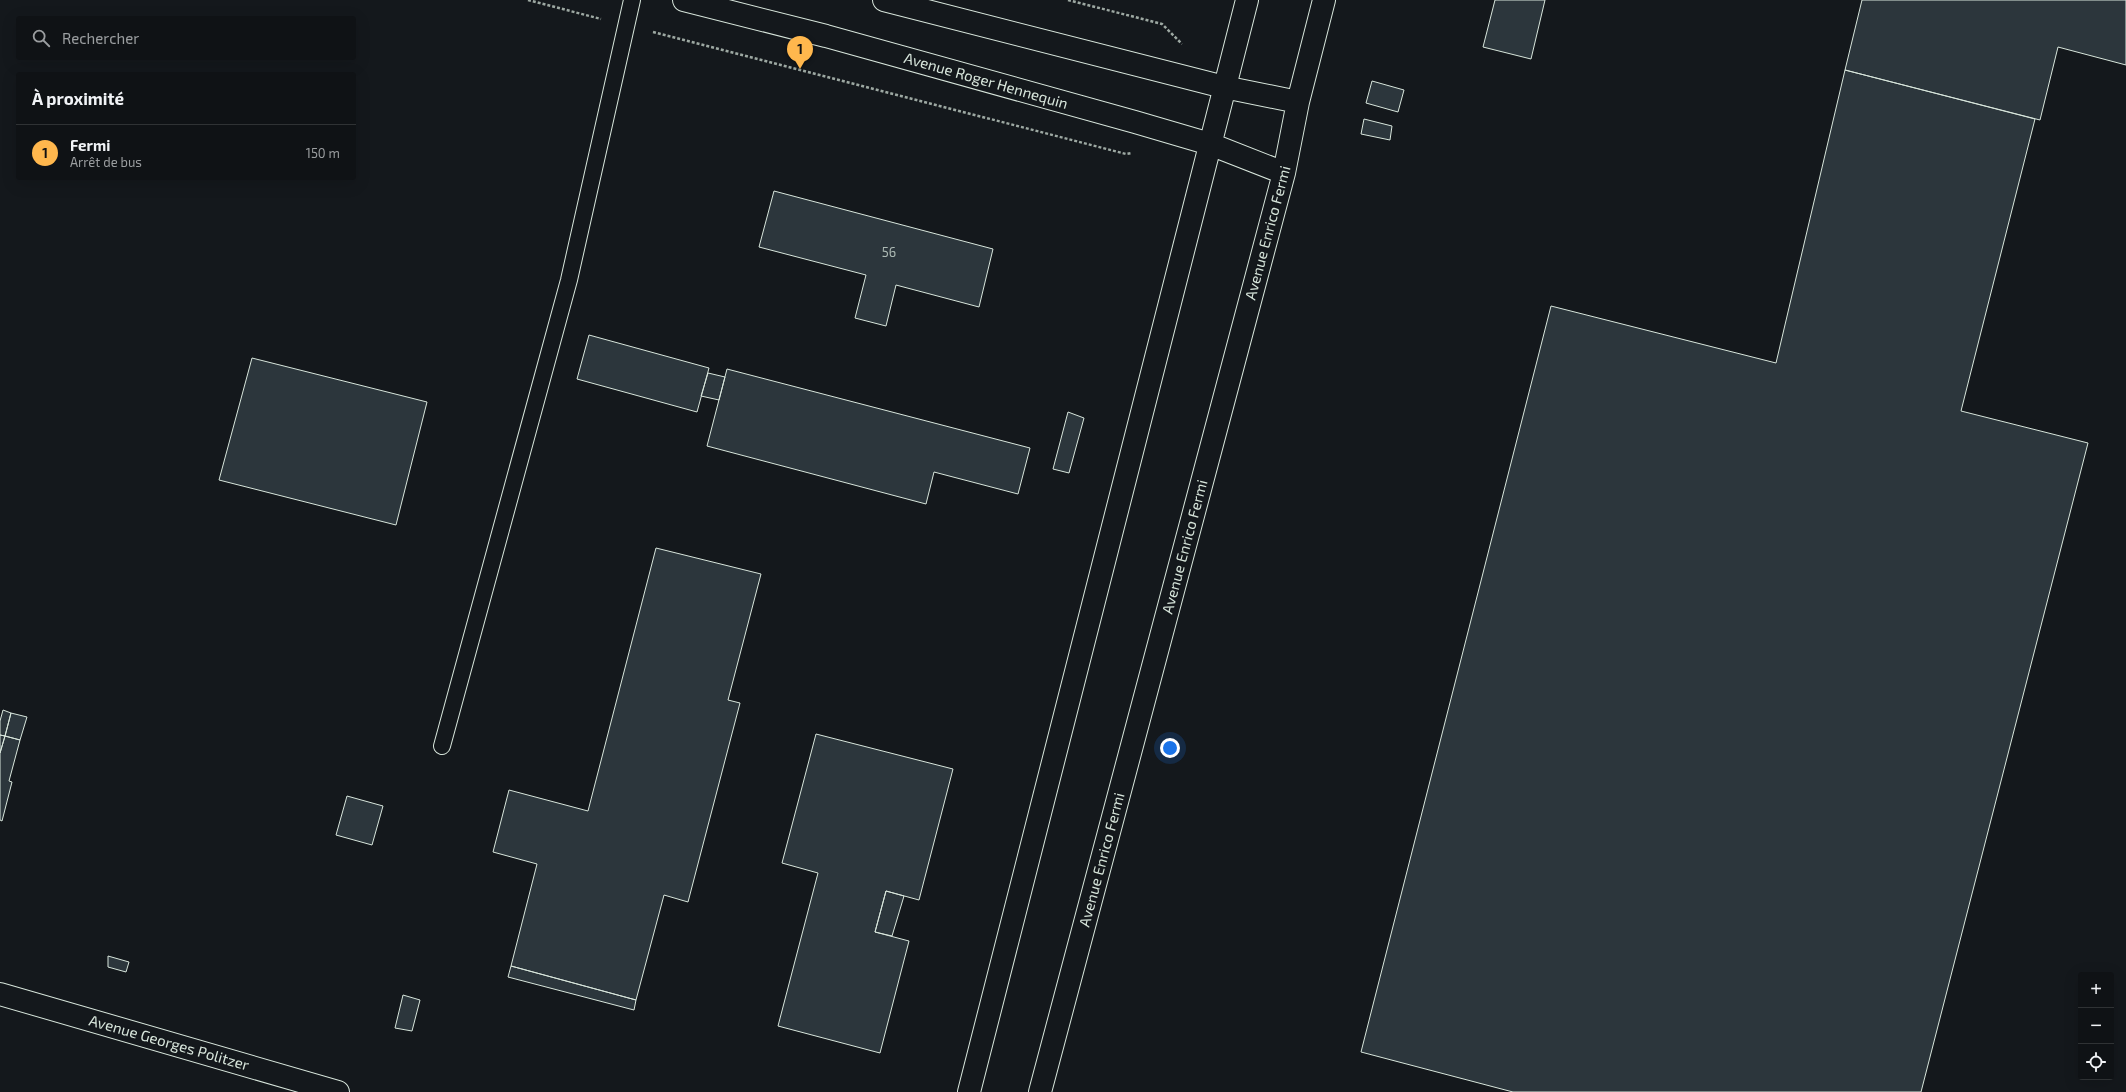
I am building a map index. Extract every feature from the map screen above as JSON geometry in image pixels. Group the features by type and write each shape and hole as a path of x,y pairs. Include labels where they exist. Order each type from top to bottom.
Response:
{"street":[{"name":"Avenue Roger Hennequin","path":"684,0 826,36 1210,144 1284,173"},
{"path":"884,0 1224,87 1298,102"},
{"path":"969,1092 1247,0"},
{"name":"Avenue Enrico Fermi","path":"1040,1092 1284,173 1298,102 1324,0"},
{"name":"Avenue Georges Politzer","path":"0,994 338,1092"}],"lane":[{"path":"442,746 569,280 625,25 632,0"}],"path":[{"path":"528,0 1126,154"},
{"path":"1068,0 1162,24"}],"building":[{"path":"1495,0 1545,0 1531,59 1483,47"},
{"path":"1862,0 2126,0 2126,65 2058,47 2040,120 1845,70"},
{"path":"1845,70 2035,119 1961,411 2088,443 1921,1092 1513,1092 1361,1052 1551,306 1776,363"},
{"path":"1372,81 1404,90 1398,112 1366,103"},
{"path":"1364,119 1392,126 1390,140 1361,134"},
{"path":"774,191 993,249 979,307 896,285 886,326 855,318 866,275 759,247"},
{"path":"589,335 709,368 697,412 577,379"},
{"path":"252,358 427,402 396,525 219,480"},
{"path":"727,369 1030,448 1018,494 934,472 926,504 707,446"},
{"path":"708,373 725,377 719,400 701,396"},
{"path":"1068,412 1084,418 1069,473 1053,469"},
{"path":"656,548 761,574 728,700 740,703 688,902 664,895 636,1000 511,966 537,864 493,852 509,790 588,811"},
{"path":"3,710 11,713 5,736 0,735 0,721"},
{"path":"11,713 27,717 20,740 5,736"},
{"path":"816,734 953,769 919,900 886,891 875,932 909,941 880,1053 778,1026 818,873 782,863"},
{"path":"0,735 5,736 0,753"},
{"path":"5,736 20,740 9,781 12,782 2,821 0,820 0,753"},
{"path":"347,796 383,806 372,845 336,835"},
{"path":"886,891 904,896 892,936 875,932"},
{"path":"108,956 129,962 126,972 108,967"},
{"path":"511,966 636,1000 634,1010 508,977"},
{"path":"403,995 420,1000 412,1031 395,1028"}],"place":[{"name":"Fermi","path":"800,69"}]}
